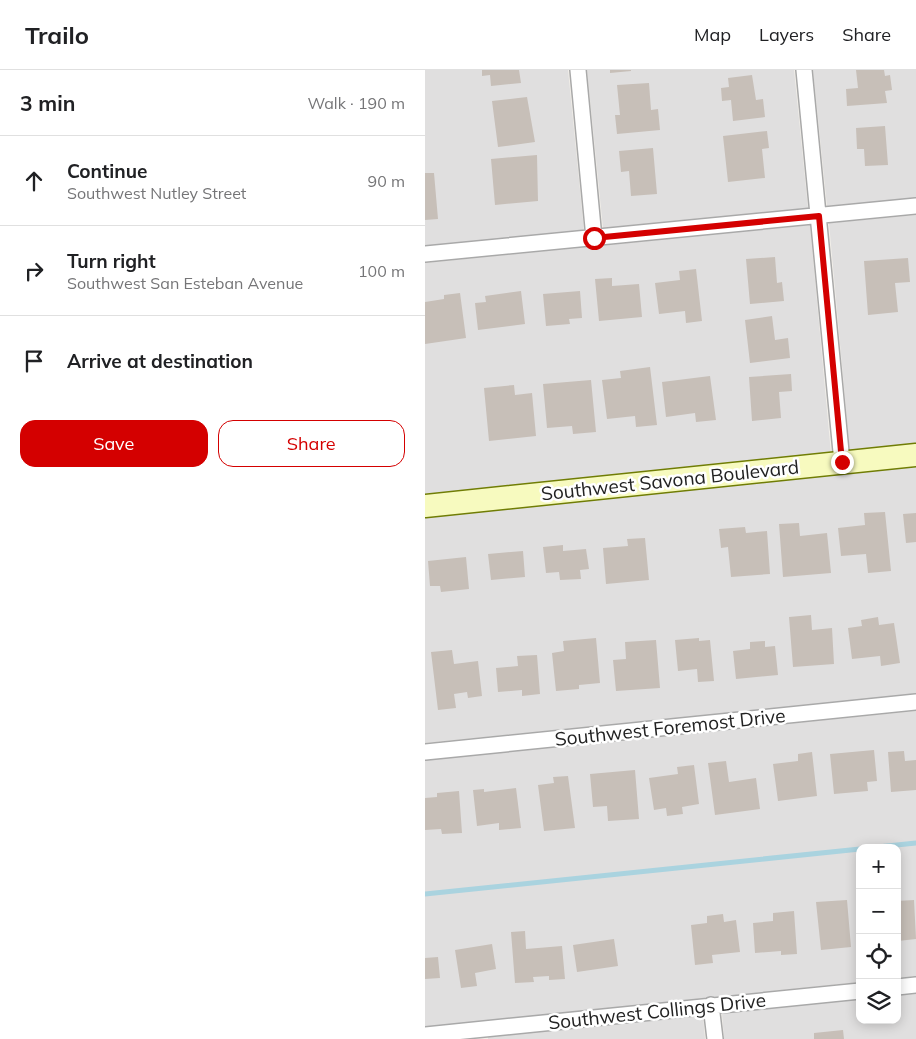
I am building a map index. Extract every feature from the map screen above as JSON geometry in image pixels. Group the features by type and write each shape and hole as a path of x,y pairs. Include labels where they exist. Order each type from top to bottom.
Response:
{"street":[{"path":"578,70 594,238"},
{"path":"804,70 842,462"},
{"path":"425,254 916,206"},
{"name":"Southwest Savona Boulevard","path":"425,506 916,455"},
{"name":"Southwest Foremost Drive","path":"425,752 916,702"},
{"path":"901,987 916,985"},
{"name":"Southwest Collings Drive","path":"425,1036 478,1034 711,1005 856,991"},
{"path":"711,1005 715,1039"}],"shaded area":[{"path":"425,70 568,70 584,230 425,246"},
{"path":"587,70 794,70 808,208 603,228"},
{"path":"813,70 916,70 916,198 827,206"},
{"path":"916,215 916,447 850,453 829,223"},
{"path":"810,225 831,454 425,498 425,263"},
{"path":"916,464 916,694 425,743 425,515"},
{"path":"916,711 916,976 901,978 901,844 856,844 856,982 425,1027 425,760"},
{"path":"916,994 916,1039 724,1039 722,1013 856,999 856,1024 901,1024 901,995"},
{"path":"703,1015 705,1039 488,1039 488,1037"}],"building":[{"path":"482,70 519,70 521,83 491,86 490,75 482,76"},
{"path":"610,70 631,70 631,71 610,73"},
{"path":"856,70 884,70 885,76 890,75 892,90 885,91 887,103 847,106 846,89 858,88"},
{"path":"752,75 756,100 763,99 765,117 733,121 731,100 722,101 721,88 729,87 728,78"},
{"path":"649,83 651,110 658,109 660,130 617,134 615,115 620,115 617,85"},
{"path":"527,97 535,142 498,147 492,101"},
{"path":"885,126 888,165 865,166 864,149 857,149 856,128"},
{"path":"767,131 769,148 762,149 765,178 728,182 723,136"},
{"path":"653,148 657,194 631,196 629,171 621,172 619,151"},
{"path":"537,155 538,201 495,205 491,159"},
{"path":"425,173 434,173 438,219 425,220"},
{"path":"775,257 777,283 782,282 784,301 750,304 746,259"},
{"path":"908,258 910,282 895,283 898,312 868,315 864,261"},
{"path":"696,269 702,321 686,323 685,311 659,314 655,283 680,280 679,271"},
{"path":"612,278 612,286 639,284 642,317 599,321 595,279"},
{"path":"521,291 525,324 478,330 475,303 486,302 485,296"},
{"path":"580,291 582,318 569,319 570,324 546,326 543,294"},
{"path":"460,293 466,338 425,344 425,302 444,299 444,295"},
{"path":"772,316 775,340 788,338 790,358 750,363 745,320"},
{"path":"650,367 657,425 636,427 635,416 607,419 602,380 621,378 620,371"},
{"path":"791,374 792,391 779,392 781,418 752,421 749,377"},
{"path":"710,376 716,420 696,422 695,413 666,417 662,382"},
{"path":"591,380 596,432 573,434 572,426 547,428 543,384"},
{"path":"514,385 515,395 532,393 536,436 489,441 484,388"},
{"path":"885,512 891,571 868,573 866,554 841,556 838,528 865,525 864,513"},
{"path":"916,513 916,542 906,543 903,514"},
{"path":"799,523 800,536 827,533 831,573 783,577 779,524"},
{"path":"745,527 746,533 767,531 770,574 731,577 728,547 721,548 719,529"},
{"path":"645,538 649,580 606,584 603,548 628,546 627,539"},
{"path":"563,545 563,551 586,549 589,569 580,570 581,579 560,580 559,572 546,573 543,547"},
{"path":"523,551 525,577 491,580 488,554"},
{"path":"466,557 469,589 441,592 440,586 430,586 428,561"},
{"path":"811,615 812,630 832,628 834,664 793,667 789,617"},
{"path":"878,617 879,625 894,623 900,663 881,666 880,656 852,659 848,628 862,626 861,620"},
{"path":"596,638 600,683 579,685 579,689 556,691 552,653 564,651 563,641"},
{"path":"699,638 699,641 710,640 714,681 698,682 697,669 678,671 675,640"},
{"path":"656,640 660,688 616,691 613,660 626,659 625,642"},
{"path":"765,641 765,647 775,646 778,675 736,679 733,651 750,649 750,642"},
{"path":"452,650 454,664 478,661 482,696 468,698 467,692 454,694 456,708 438,710 431,652"},
{"path":"537,655 540,694 522,696 522,690 498,692 496,668 518,666 517,656"},
{"path":"874,750 877,781 867,782 868,791 834,794 830,754"},
{"path":"904,751 905,761 916,760 916,790 891,792 888,752"},
{"path":"812,752 817,796 778,801 773,764 798,761 798,754"},
{"path":"726,761 729,782 756,778 760,809 715,815 708,763"},
{"path":"694,765 699,804 682,807 683,814 667,816 666,808 654,810 649,778 678,774 677,767"},
{"path":"635,770 639,819 608,821 607,806 593,807 590,774"},
{"path":"568,776 575,828 544,831 538,785 554,783 553,777"},
{"path":"516,788 521,828 499,830 499,823 477,826 473,790 484,789 484,792"},
{"path":"459,791 462,833 442,834 441,829 425,830 425,798 437,797 437,793"},
{"path":"847,900 851,947 821,950 816,902"},
{"path":"914,900 916,939 901,941 901,901"},
{"path":"794,911 797,954 781,955 781,951 755,953 753,923 773,921 773,913"},
{"path":"723,914 724,922 736,920 740,952 712,955 713,963 695,965 691,925 707,923 707,916"},
{"path":"525,931 526,949 562,946 565,979 549,980 549,976 533,977 534,982 515,983 511,932"},
{"path":"614,939 618,966 577,972 573,945"},
{"path":"492,944 496,969 475,973 477,986 461,988 455,950"},
{"path":"438,957 440,978 425,979 425,958"},
{"path":"843,1030 844,1039 814,1039 814,1033"}],"waterway":[{"path":"901,845 916,843"},
{"path":"425,894 856,849"}],"route":[{"path":"594,238 819,216 842,462"}]}
